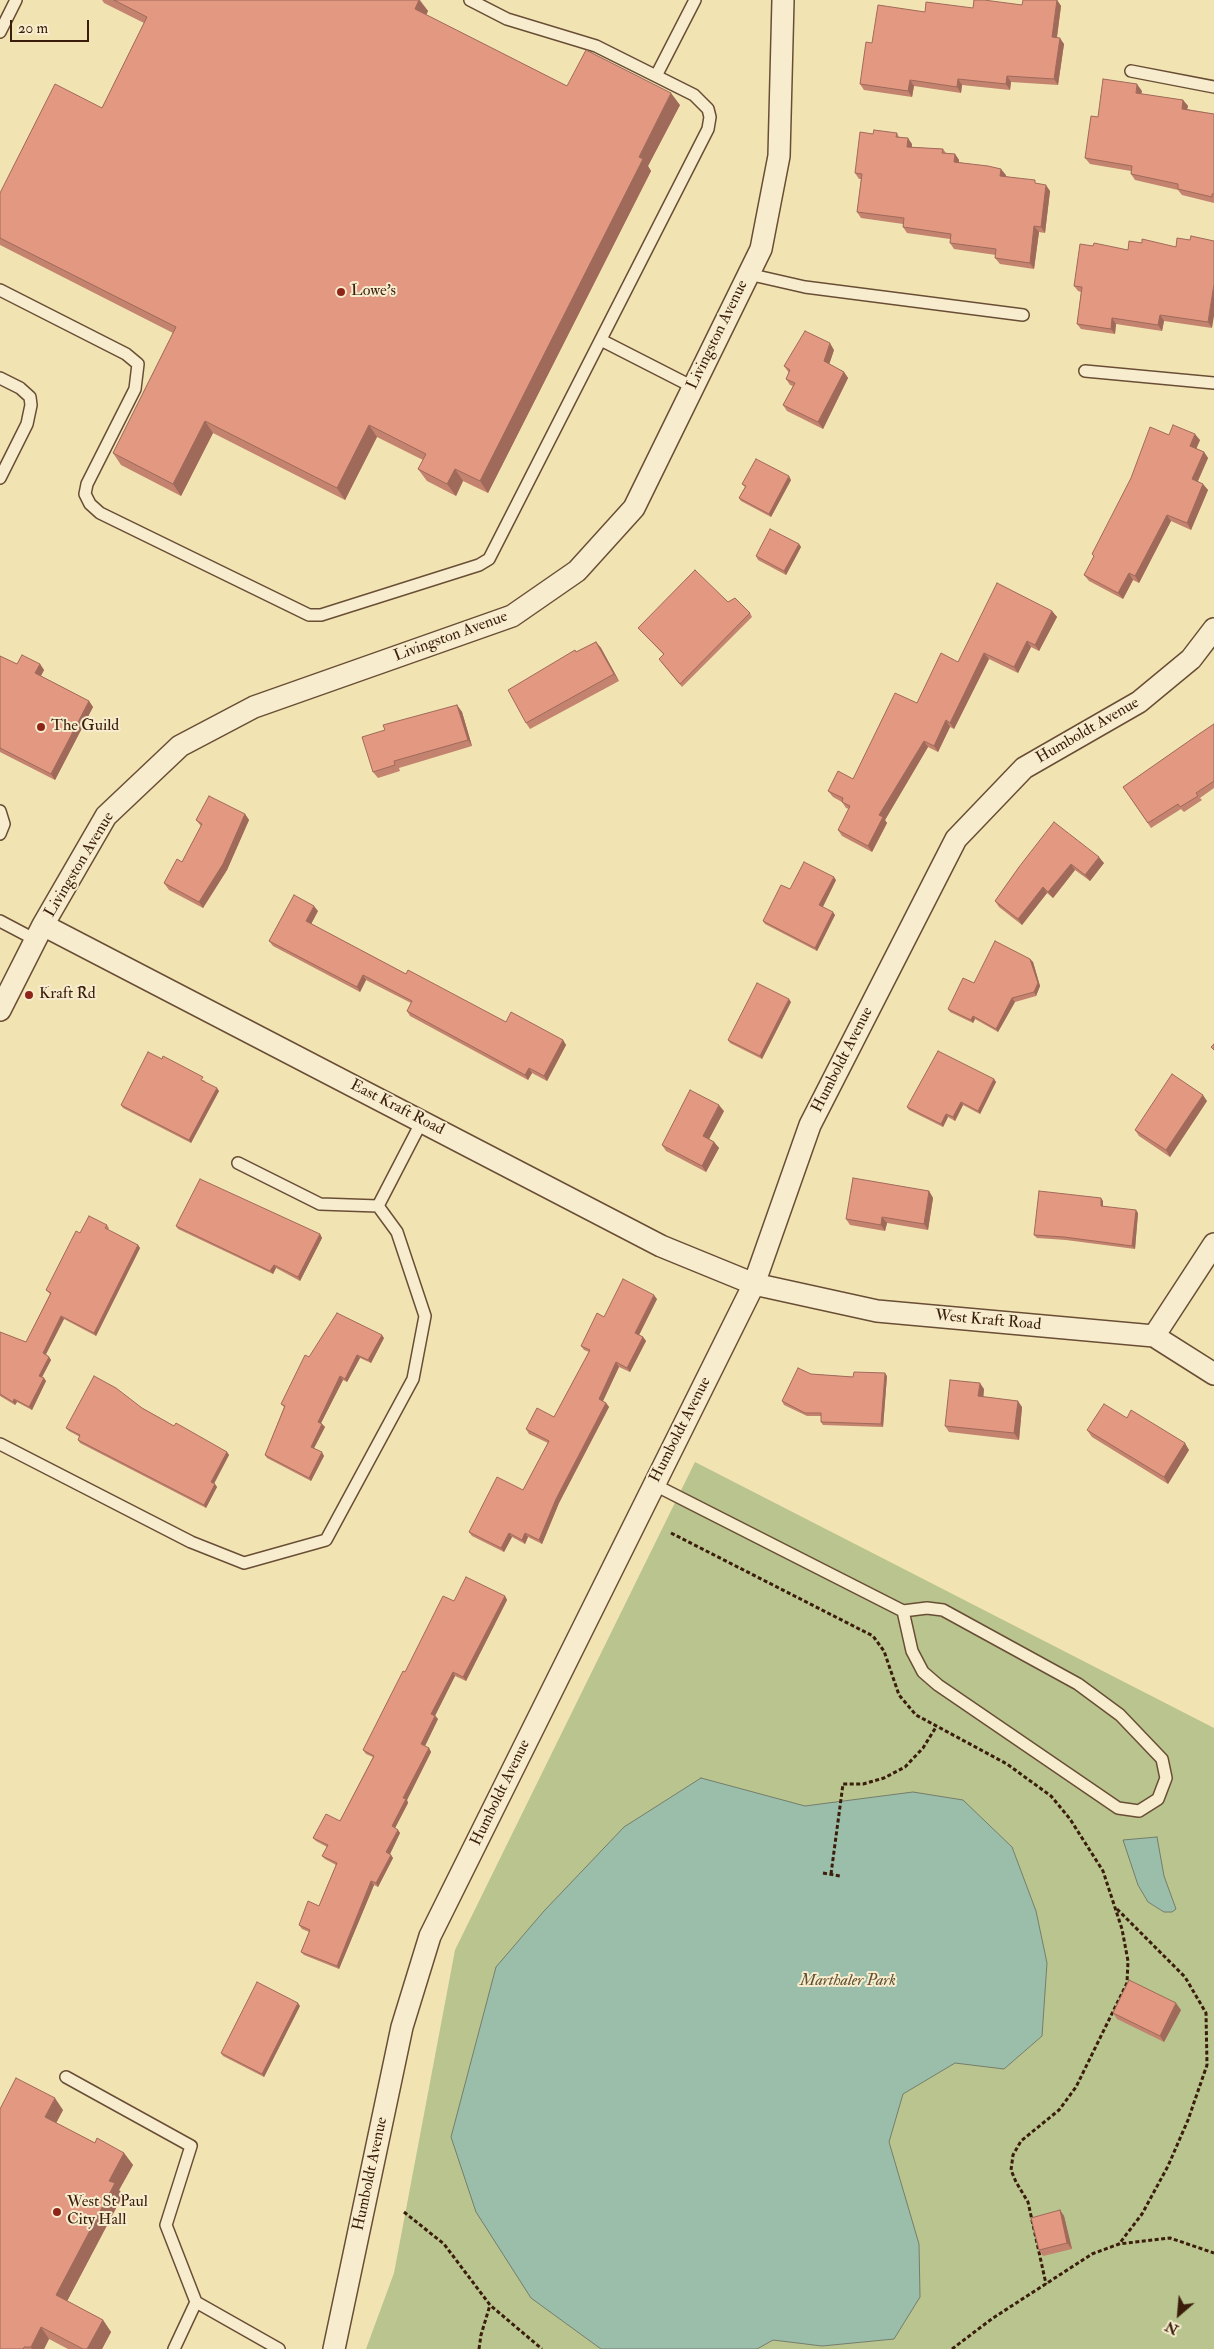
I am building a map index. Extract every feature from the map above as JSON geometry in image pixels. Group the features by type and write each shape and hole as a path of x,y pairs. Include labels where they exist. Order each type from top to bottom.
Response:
{"street":[{"name":"Livingston Avenue","path":"0,1010 40,932 106,816 180,746 254,706 512,616 577,571 634,508 761,248 779,156 783,0"},
{"name":"Humboldt Avenue","path":"334,2349 402,2027 430,1936 754,1284 810,1125 956,839 1024,768 1139,702 1191,659 1214,629"},
{"name":"East Kraft Road","path":"40,932 422,1121 661,1246 754,1284"},
{"path":"1154,1336 1214,1244"},
{"name":"West Kraft Road","path":"754,1284 877,1312 1154,1336 1214,1374"}],"lane":[{"path":"0,32 16,0"},
{"path":"0,290 126,354 138,364 135,389 87,484 85,494 90,504 100,512 309,615 321,615 479,565 489,559 708,129 710,117 708,109 702,101 596,46 508,19 470,0"},
{"path":"656,76 695,0"},
{"path":"1130,71 1214,87"},
{"path":"748,274 805,287 1023,314"},
{"path":"601,340 693,387"},
{"path":"1085,371 1214,383"},
{"path":"0,378 20,388 30,396 31,405 27,424 0,478"},
{"path":"0,811 4,824 0,834"},
{"path":"0,921 40,932"},
{"path":"378,1206 422,1121"},
{"path":"238,1163 320,1204 378,1206"},
{"path":"0,1444 191,1542 244,1563 326,1540 413,1378 425,1316 397,1232 378,1206"},
{"path":"653,1484 903,1611 927,1608 943,1610 1078,1684 1120,1715 1162,1759 1166,1778 1158,1799 1139,1811 1118,1808 938,1685 922,1672 912,1651 903,1611"},
{"path":"66,2077 191,2146 166,2225 196,2302 279,2349"},
{"path":"174,2349 196,2302"}],"path":[{"path":"671,1533 873,1636 884,1650 899,1695 916,1715 1007,1764 1051,1796 1070,1819 1103,1871 1116,1909 1128,1961 1126,1983 1076,2086 1059,2110 1021,2141 1012,2155 1012,2170 1016,2182 1028,2202 1046,2284"},
{"path":"831,1874 843,1784 864,1784 884,1778 905,1768 936,1727"},
{"path":"823,1873 840,1876"},
{"path":"1116,1909 1185,1977 1198,1999 1206,2013 1207,2065 1188,2120 1168,2166 1142,2214 1119,2244"},
{"path":"404,2212 444,2244 490,2305 542,2349"},
{"path":"952,2349 992,2318 1092,2254 1119,2244 1170,2238 1214,2253"},
{"path":"479,2349 480,2336 490,2305"}],"green space":[{"name":"Marthaler Park","path":"695,1462 1214,1728 1214,2349 366,2349 394,2273 455,1950"}],"shaded area":[{"path":"701,1778 805,1806 913,1792 963,1800 1012,1847 1036,1911 1047,1963 1042,2036 1004,2069 955,2063 903,2094 889,2142 919,2244 920,2297 894,2339 822,2346 773,2340 757,2349 601,2349 531,2298 476,2212 451,2137 496,1967 544,1911 624,1827"},
{"path":"1157,1837 1164,1876 1176,1909 1172,1912 1164,1912 1148,1902 1138,1885 1123,1840"}],"building":[{"name":"Lowe's","path":"114,0 419,0 415,9 567,86 586,50 671,93 639,157 643,159 480,481 455,469 447,484 418,469 426,454 369,425 337,488 205,421 173,484 113,453 176,327 0,238 0,193 55,84 102,108 147,17"},
{"path":"974,0 1022,5 1023,0 1057,0 1052,37 1060,38 1054,79 1007,76 1006,84 958,79 957,87 910,80 908,91 860,84 866,42 872,43 878,5 925,12 926,2 973,8"},
{"path":"1103,79 1137,84 1136,93 1183,100 1182,109 1214,114 1214,194 1212,194 1212,197 1178,189 1178,184 1131,174 1132,166 1085,158 1091,116 1098,117"},
{"path":"874,130 897,133 896,137 908,138 907,147 943,149 942,153 955,154 954,162 1001,169 1000,176 1035,180 1035,183 1046,185 1041,227 1034,226 1030,263 995,258 996,249 950,243 951,234 903,227 904,218 857,212 862,174 855,173 860,132 873,134"},
{"path":"1191,236 1214,241 1214,284 1208,322 1160,315 1158,325 1112,318 1111,329 1077,324 1082,287 1074,286 1080,244 1093,246 1094,243 1128,250 1129,241 1142,243 1142,239 1176,247 1177,238 1190,240"},
{"path":"805,331 830,343 824,361 844,372 818,422 783,405 795,383 786,379 790,370 784,366"},
{"path":"1173,425 1195,434 1190,446 1204,452 1192,479 1203,484 1187,523 1167,515 1135,576 1129,573 1118,593 1084,575 1094,556 1092,554 1131,478 1150,427 1169,435"},
{"path":"756,459 789,476 769,514 739,498 746,486 742,484"},
{"path":"770,529 799,544 784,571 756,556"},
{"path":"695,570 728,602 735,598 750,613 680,684 659,659 664,654 638,628"},
{"path":"997,583 1052,611 1035,645 1027,641 1014,667 984,653 950,723 946,720 934,746 924,741 879,815 883,817 868,846 838,830 850,806 842,802 843,798 828,791 838,771 853,779 895,693 917,703 941,653 958,662"},
{"path":"596,642 614,674 526,723 508,690 575,650 576,652"},
{"name":"The Guild","path":"22,655 40,664 35,673 89,701 51,774 0,748 0,656 17,664"},
{"path":"457,705 468,740 394,761 395,765 373,772 362,737 385,730 383,725"},
{"path":"1214,724 1214,781 1196,793 1198,796 1180,807 1178,804 1148,823 1123,787"},
{"path":"209,796 245,814 223,864 199,902 164,883 177,859 182,862 202,824 196,820"},
{"path":"1054,822 1099,857 1085,875 1071,864 1048,892 1043,887 1018,919 995,901"},
{"path":"804,862 834,877 819,905 833,912 815,948 763,921 781,885 790,889"},
{"path":"294,895 314,906 306,921 406,974 408,970 506,1022 511,1012 563,1040 544,1076 529,1068 525,1075 407,1011 412,1001 363,975 357,987 269,941"},
{"path":"995,941 1030,959 1038,983 1034,992 1012,998 996,1029 973,1016 971,1020 948,1009 963,978 974,983"},
{"path":"757,983 789,999 760,1056 728,1040"},
{"path":"938,1051 994,1079 978,1111 961,1102 953,1117 946,1114 941,1124 907,1107"},
{"path":"148,1052 162,1059 163,1056 203,1077 201,1080 217,1088 189,1140 121,1105"},
{"path":"1172,1074 1203,1095 1166,1150 1135,1130"},
{"path":"690,1090 719,1105 703,1136 714,1142 702,1166 662,1145"},
{"path":"853,1178 929,1191 924,1224 882,1217 881,1225 846,1219"},
{"path":"200,1179 320,1234 298,1277 274,1265 270,1271 176,1226"},
{"path":"1039,1191 1101,1198 1101,1206 1136,1210 1132,1246 1034,1235"},
{"path":"89,1216 107,1225 105,1228 138,1245 94,1333 61,1316 43,1353 49,1357 39,1376 44,1378 29,1407 14,1399 13,1402 0,1394 0,1332 26,1342 51,1293 46,1290 76,1231 80,1233"},
{"path":"623,1279 654,1295 635,1333 643,1337 627,1368 616,1362 599,1399 606,1403 556,1499 539,1540 525,1533 522,1540 509,1533 501,1548 469,1532 497,1477 523,1490 549,1441 526,1429 537,1408 554,1417 590,1350 581,1346 597,1313 604,1317"},
{"path":"337,1313 382,1335 368,1360 357,1355 345,1379 340,1376 318,1422 322,1424 311,1447 322,1452 309,1478 265,1455 285,1406 281,1404 305,1355 309,1357"},
{"path":"798,1368 811,1374 853,1377 854,1372 885,1373 881,1424 821,1422 821,1413 805,1413 782,1401"},
{"path":"94,1376 116,1388 142,1408 174,1426 176,1423 227,1452 211,1482 215,1484 204,1505 78,1440 80,1435 66,1428"},
{"path":"950,1380 980,1383 978,1396 1018,1401 1014,1433 945,1426"},
{"path":"1104,1404 1127,1418 1131,1410 1185,1443 1164,1477 1087,1430"},
{"path":"466,1577 505,1596 463,1677 453,1672 431,1714 435,1716 421,1744 429,1748 403,1798 406,1799 392,1826 398,1830 386,1852 391,1855 376,1883 371,1881 337,1966 301,1952 310,1930 299,1925 308,1901 319,1906 337,1863 322,1856 328,1845 313,1838 326,1814 340,1821 374,1756 363,1750 403,1671 405,1672 443,1596 454,1601"},
{"path":"1129,1980 1176,2003 1160,2036 1113,2013"},
{"path":"257,1982 298,2003 262,2074 221,2053"},
{"name":"West St Paul City Hall","path":"16,2078 55,2098 45,2117 95,2143 97,2138 124,2153 109,2181 115,2183 56,2295 103,2320 87,2349 83,2349 41,2327 31,2347 0,2349 0,2109"},
{"path":"1060,2210 1067,2243 1039,2250 1031,2218"}],"place":[{"name":"Lowe's","path":"341,292"},
{"name":"The Guild","path":"41,727"},
{"name":"Kraft Rd","path":"29,995"},
{"name":"West St Paul City Hall","path":"57,2212"}]}
